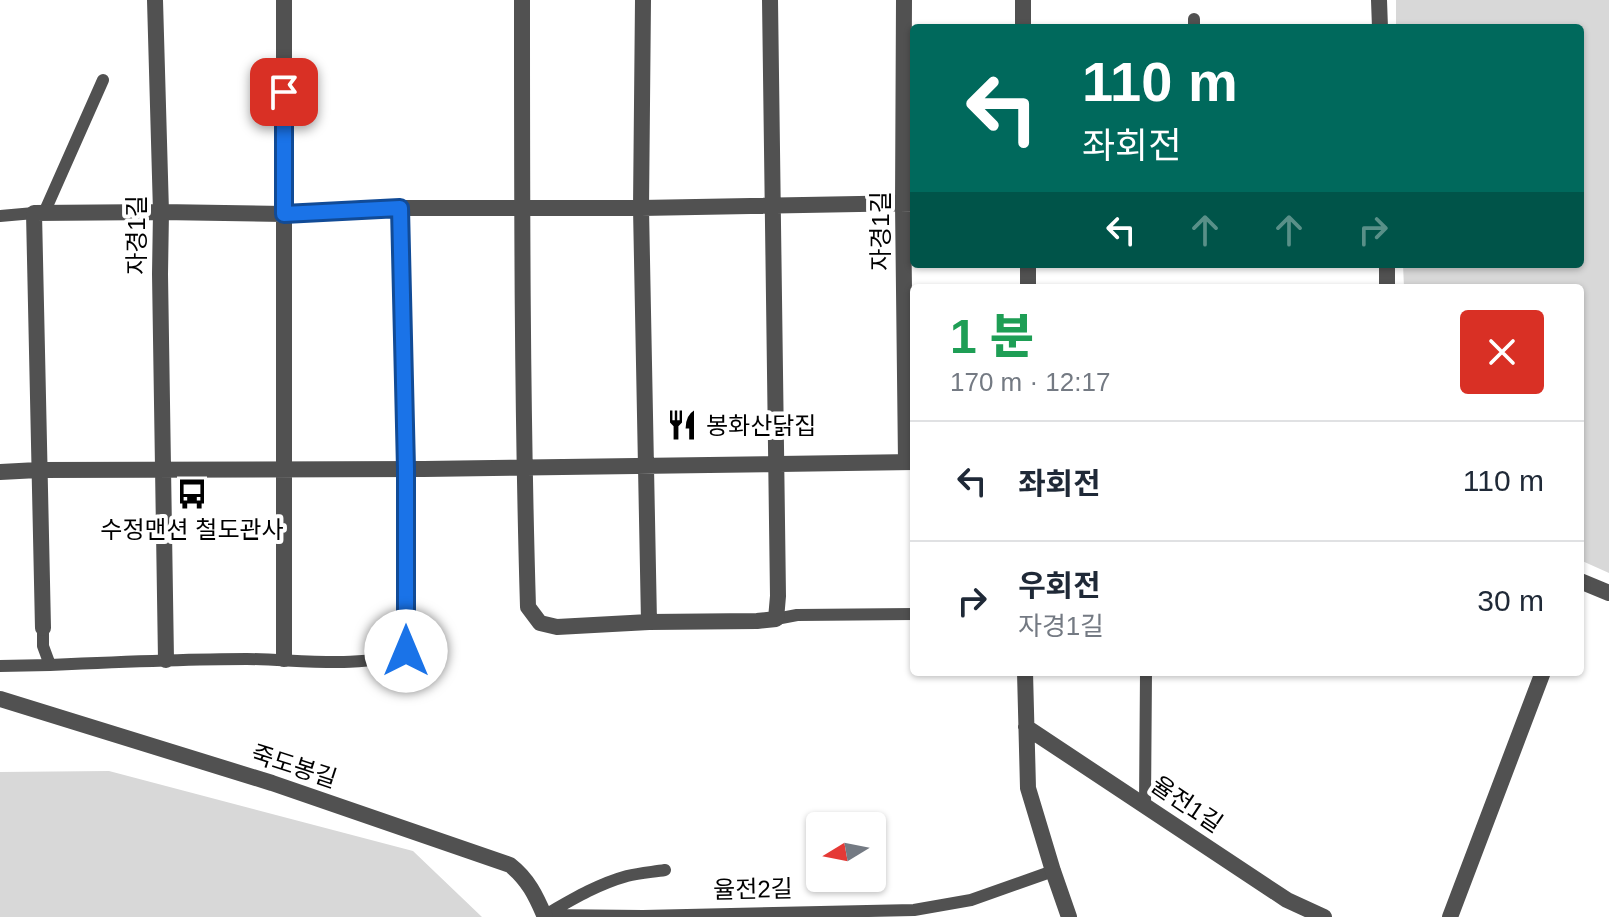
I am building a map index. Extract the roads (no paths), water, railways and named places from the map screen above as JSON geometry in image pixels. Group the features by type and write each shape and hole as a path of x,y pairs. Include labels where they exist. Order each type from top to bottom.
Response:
{"street":[{"name":"자경1길","path":"155,0 161,212 166,660"},
{"path":"284,0 284,659"},
{"path":"522,0 524,467 528,607 540,623 557,627 776,619 770,0"},
{"path":"643,0 641,208 649,622"},
{"name":"자경1길","path":"0,472 910,462 904,0"},
{"path":"1023,0 1023,24"},
{"path":"1379,0 1380,24"},
{"path":"43,628 38,470 39,213 284,214 400,208 909,204"},
{"path":"400,208 406,469 406,651"},
{"path":"1584,583 1609,593"},
{"path":"1025,676 1028,788 1069,917"},
{"path":"1450,917 1541,676"},
{"name":"죽도봉길","path":"0,699 272,783 510,865 528,883 544,916"},
{"name":"율전1길","path":"1026,727 1287,900 1324,917"}],"lane":[{"path":"0,216 39,213 103,80"},
{"path":"776,619 797,615 910,614"},
{"path":"43,628 43,646 50,665"},
{"path":"0,666 166,660 339,662 378,660 406,651"},
{"path":"1145,805 1146,676"},
{"path":"544,916 584,892 608,882 665,870"},
{"name":"율전2길","path":"544,916 914,910 971,900 1053,871"}],"place":[{"name":"봉화산닭집","path":"682,425"},
{"name":"수정맨션 철도관사","path":"192,494"}]}
